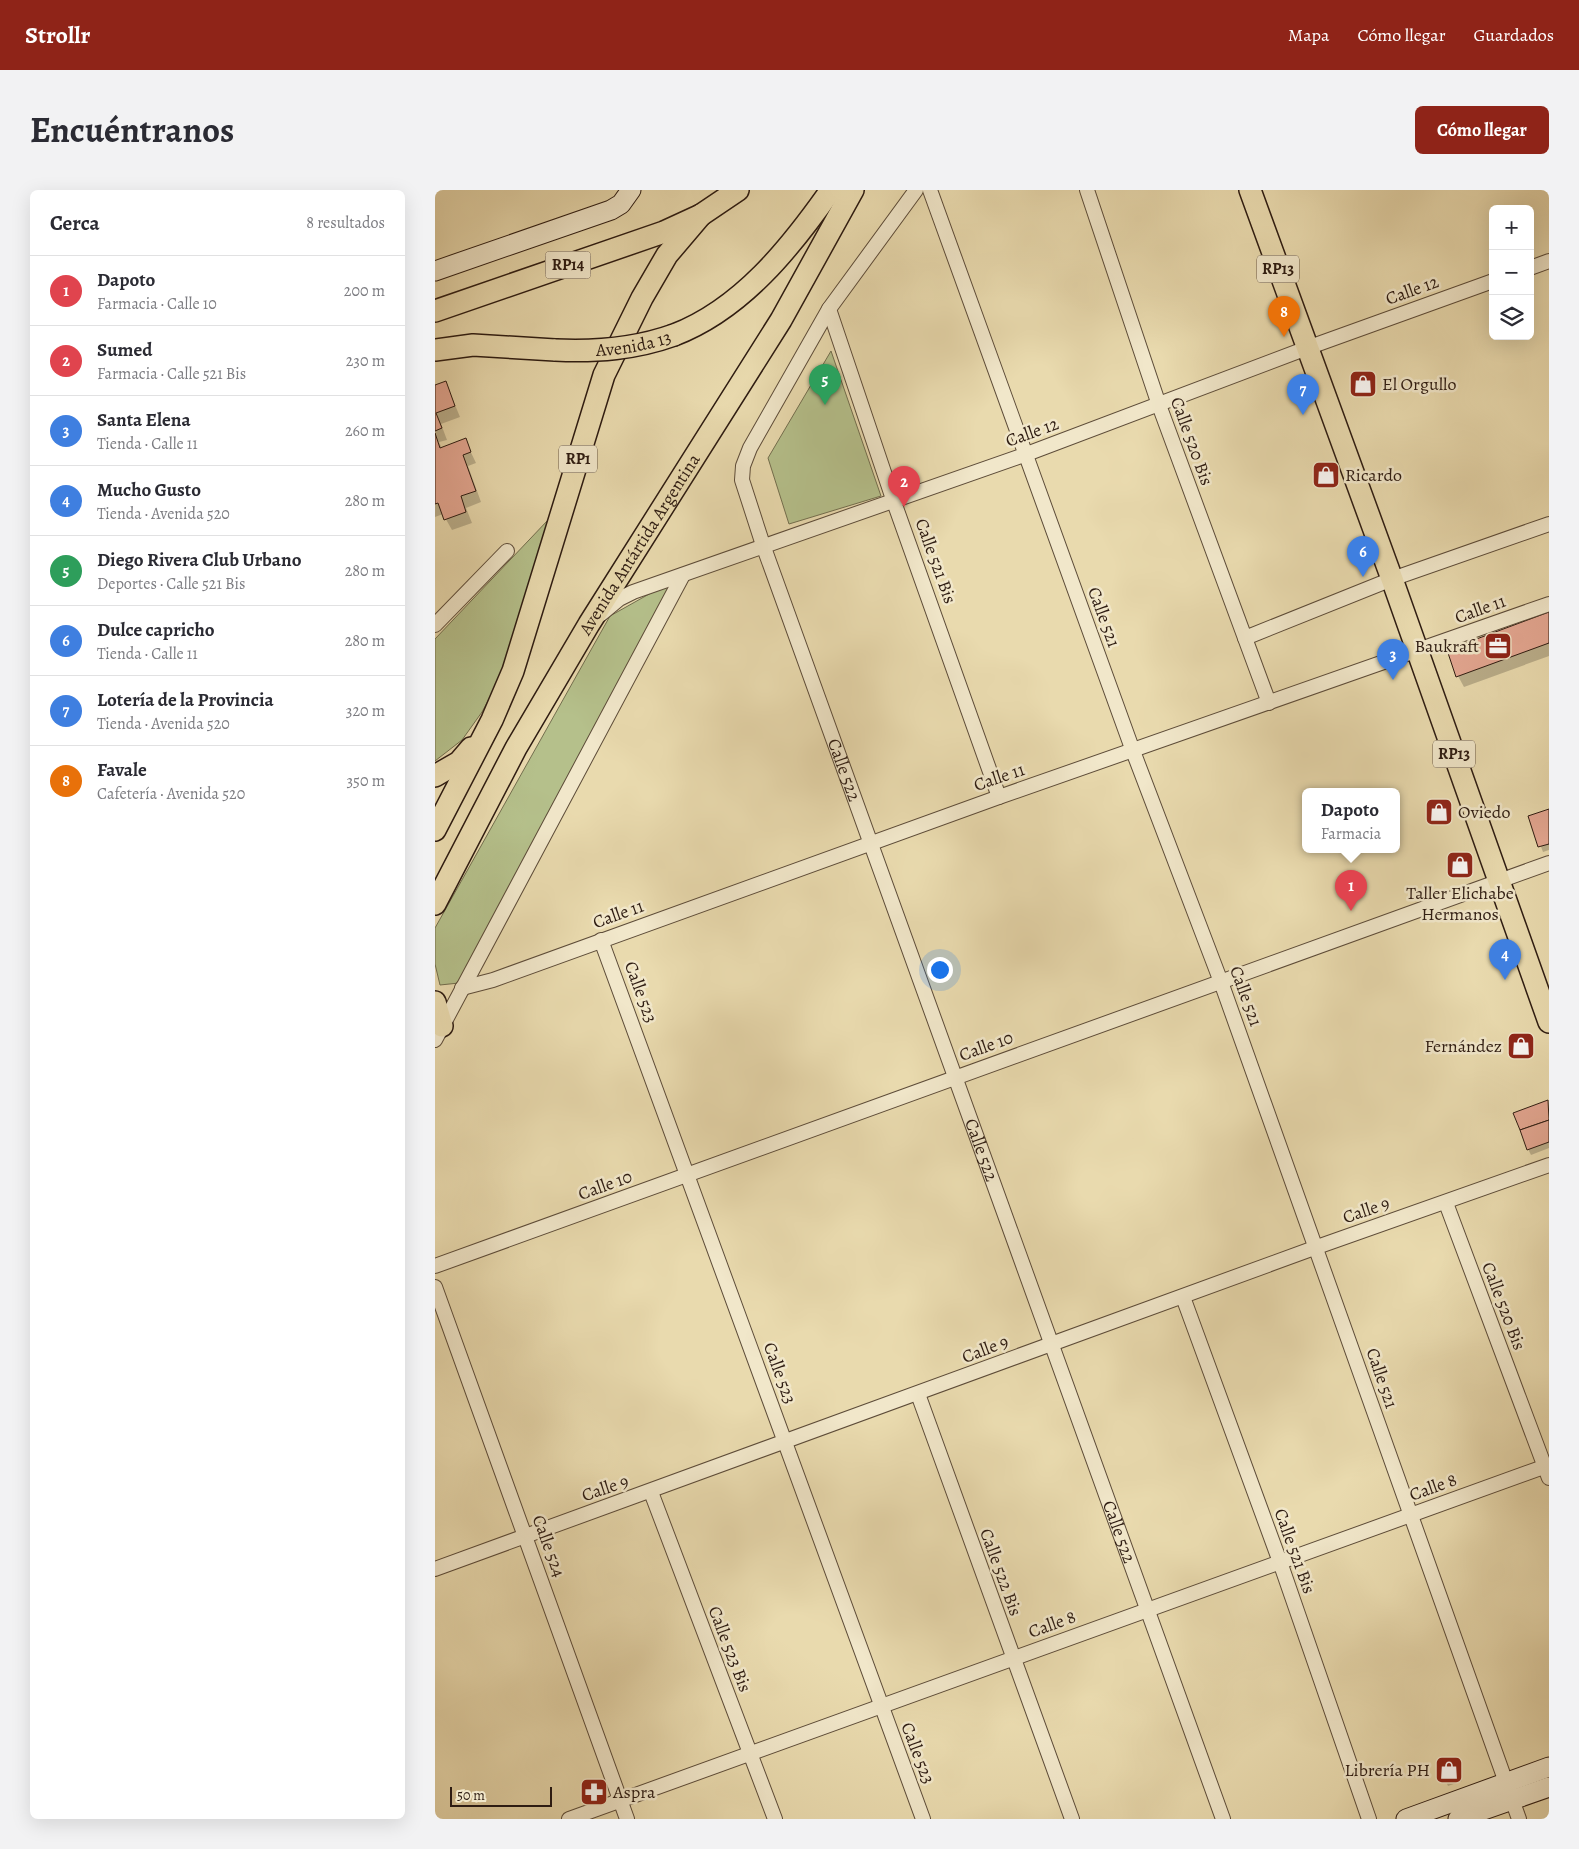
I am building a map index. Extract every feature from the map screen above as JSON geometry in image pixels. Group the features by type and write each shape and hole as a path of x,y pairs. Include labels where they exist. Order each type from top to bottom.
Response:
{"main road":[{"name":"RP1","path":"493,720 513,671 604,375 642,298 667,255 701,216 738,190"},
{"name":"Avenida 13","path":"435,350 473,345 555,350 610,350 650,344 674,335 711,316 754,282 792,241 831,190"},
{"name":"Avenida Antártida Argentina","path":"435,904 515,748 589,624 781,320 853,190"},
{"name":"RP13","path":"1250,190 1392,579 1549,1022"},
{"path":"435,271 611,210 621,204 630,192"},
{"name":"RP14","path":"435,312 664,232 701,216"},
{"path":"435,776 459,762 493,720"},
{"path":"435,830 493,720"},
{"path":"435,1002 439,1033"},
{"path":"1458,1819 1549,1767"},
{"path":"1406,1819 1509,1791 1549,1787"}],"street":[{"path":"829,309 916,190"},
{"name":"Calle 521","path":"930,190 1133,751 1221,982 1317,1247 1410,1515 1519,1819"},
{"name":"Calle 520 Bis","path":"1087,190 1159,406 1269,702"},
{"path":"1534,267 1549,261"},
{"name":"Calle 12","path":"589,624 619,599 763,546 895,502 1025,455 1159,406 1307,348 1489,282"},
{"name":"Calle 522","path":"829,309 750,448 743,466 743,480 763,546 1223,1819"},
{"name":"Calle 521 Bis","path":"829,309 999,797"},
{"path":"1245,638 1392,579 1549,524"},
{"path":"435,626 507,551"},
{"path":"439,1033 683,575"},
{"name":"Calle 11","path":"462,988 493,980 999,797 1418,652 1549,604"},
{"name":"Calle 10","path":"435,1266 1549,863"},
{"name":"Calle 523","path":"601,940 923,1819"},
{"name":"Calle 9","path":"435,1569 525,1535 651,1492 1317,1247 1446,1203 1549,1165"},
{"name":"Calle 520 Bis","path":"1446,1203 1548,1470"},
{"name":"Calle 524","path":"435,1286 627,1819"},
{"name":"Calle 521 Bis","path":"1183,1297 1280,1562 1369,1819"},
{"name":"Calle 522 Bis","path":"918,1394 1012,1659 1072,1819"},
{"name":"Calle 8","path":"569,1819 1410,1515 1548,1470"},
{"name":"Calle 523 Bis","path":"651,1492 775,1819"}],"green space":[{"path":"831,351 881,496 789,524 768,458"},
{"path":"548,520 500,679 482,712 462,740 435,761 435,639"},
{"path":"683,575 459,983 440,985 435,964 435,928 610,616"}],"building":[{"path":"446,381 455,406 436,413 442,428 435,431 435,385"},
{"path":"435,433 440,448 466,438 471,452 463,455 476,491 461,496 466,512 444,520 438,503 435,504"},
{"name":"Baukraft","path":"1549,612 1549,643 1456,677 1447,650"},
{"path":"1549,809 1549,844 1538,847 1528,816"},
{"path":"1548,1100 1549,1120 1520,1130 1513,1113"},
{"path":"1549,1120 1549,1142 1527,1150 1520,1130"},
{"name":"Librería PH","path":"1454,1758 1460,1775 1444,1781 1437,1764"}],"place":[{"name":"Favale","path":"1284,337"},
{"name":"El Orgullo","path":"1363,384"},
{"name":"Diego Rivera Club Urbano","path":"825,405"},
{"name":"Lotería de la Provincia","path":"1303,415"},
{"name":"Ricardo","path":"1326,475"},
{"name":"Sumed","path":"904,507"},
{"name":"Dulce capricho","path":"1363,577"},
{"name":"Baukraft","path":"1498,646"},
{"name":"Santa Elena","path":"1393,680"},
{"name":"Oviedo","path":"1439,812"},
{"name":"Taller Elichabe Hermanos","path":"1460,865"},
{"name":"Dapoto","path":"1351,911"},
{"name":"Mucho Gusto","path":"1505,980"},
{"name":"Fernández","path":"1521,1046"},
{"name":"Librería PH","path":"1449,1770"},
{"name":"Aspra","path":"594,1792"}]}
